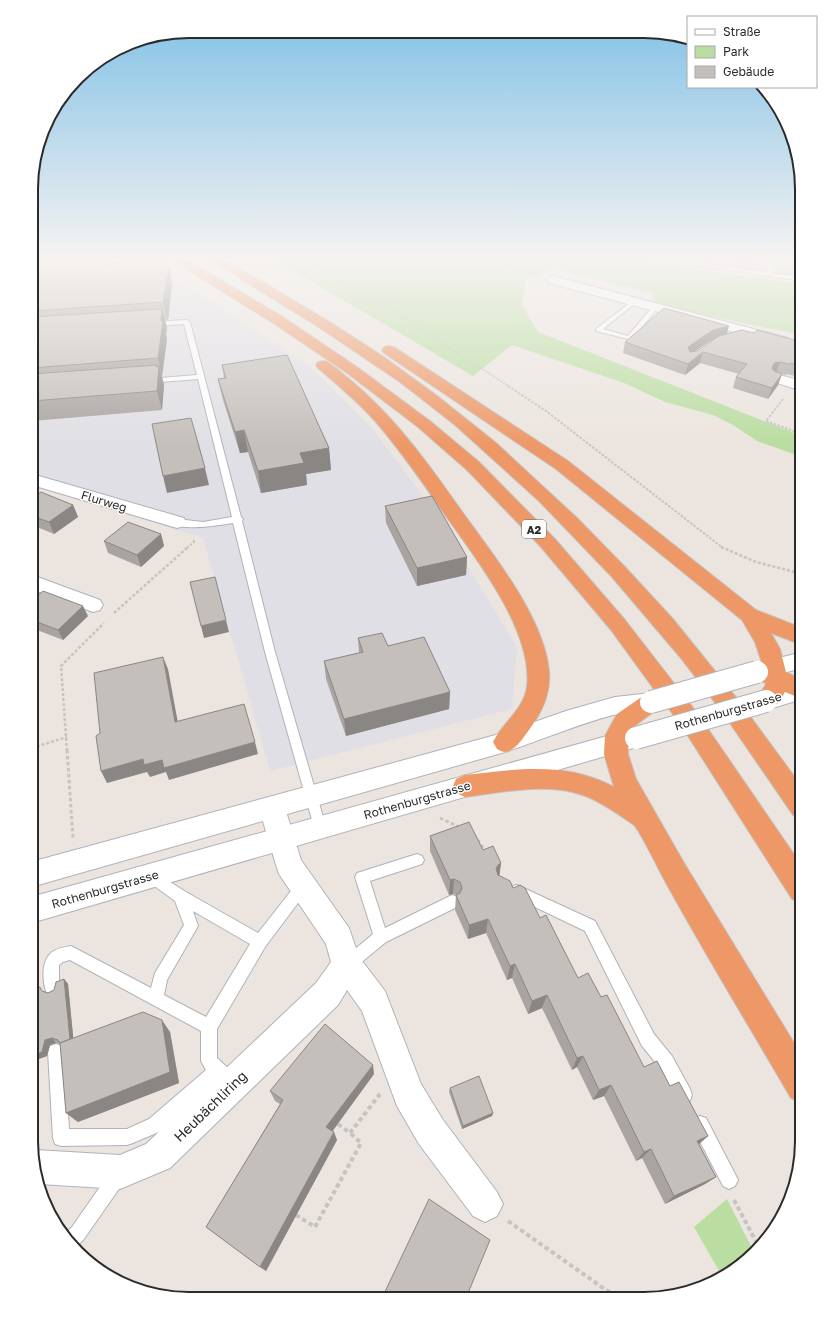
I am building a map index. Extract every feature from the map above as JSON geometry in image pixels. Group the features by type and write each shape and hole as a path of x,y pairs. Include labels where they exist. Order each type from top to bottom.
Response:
{"highway":[{"path":"262,321 310,354 354,392 380,418 436,488 490,566 524,623 536,658 538,678 537,695 520,726 506,742"},
{"name":"A2","path":"280,321 352,370 424,424 473,466 548,543 618,625 689,719 795,879"},
{"name":"A2","path":"320,321 365,350 433,399 501,456 582,534 664,622 730,706 795,797"},
{"path":"330,321 379,344 519,435 621,511 749,615 762,633 768,645 771,684"},
{"path":"749,615 795,634"},
{"path":"651,702 623,727 616,754 624,781 795,1074"},
{"path":"465,786 525,779 562,779 590,786 615,798 646,820"}],"main road":[{"path":"703,321 744,334 794,344"},
{"path":"776,378 795,384"},
{"name":"Flurweg","path":"38,481 176,522"},
{"path":"38,584 93,605"},
{"name":"Rothenburgstrasse","path":"38,908 465,786 623,727 771,684 795,665"},
{"name":"Rothenburgstrasse","path":"651,702 771,684 795,689"},
{"name":"Rothenburgstrasse","path":"38,873 506,742 566,720 623,727"},
{"path":"272,808 289,865 339,938 347,965 374,1002 409,1094 431,1132 485,1204"},
{"name":"Heubächliring","path":"40,1167 120,1172 158,1156 225,1077 327,994 347,965"}],"lane":[{"path":"609,321 598,330 630,339 644,321"},
{"path":"148,324 187,322 238,519 270,652 320,827"},
{"path":"139,382 200,377"},
{"path":"176,522 202,525 238,519"},
{"path":"381,937 362,878 417,860"},
{"path":"151,876 181,897 260,942"},
{"path":"502,885 508,886 590,926 648,1040 666,1062 730,1180"},
{"path":"56,1052 60,1138 127,1137 155,1125 225,1077 209,1061 209,1027 260,942 304,886"},
{"path":"156,998 160,978 191,926 181,897"},
{"path":"347,965 381,937 452,902"},
{"path":"52,989 51,966 64,953 71,953 209,1027"},
{"path":"74,1238 120,1172"}],"path":[{"path":"408,321 546,411 722,548 756,562 795,572"},
{"path":"795,389 766,421 795,431"},
{"path":"114,614 194,541 176,522"},
{"path":"74,846 61,666 108,619"},
{"path":"38,746 67,737"},
{"path":"434,815 462,829"},
{"path":"469,832 476,836 488,855"},
{"path":"350,1133 399,1068"},
{"path":"296,1215 314,1227 361,1143 338,1124"},
{"path":"730,1180 734,1200 756,1241"},
{"path":"485,1204 610,1292"}],"shaded area":[{"path":"38,321 241,321 312,368 371,427 435,512 517,647 512,709 270,771 203,538 38,488"}],"green space":[{"path":"379,321 532,321 538,332 795,433 795,455 757,441 733,425 713,415 665,402 624,383 512,345 473,376"},
{"path":"735,321 795,321 795,334"},
{"path":"727,1199 752,1247 736,1261 720,1272 694,1227"}],"building":[{"path":"38,321 163,321 158,358 38,368"},
{"path":"649,321 711,321 729,326 713,330 688,347 690,352 697,351 719,336 742,330 754,333 757,330 795,340 795,364 780,362 774,363 772,368 774,371 782,374 772,388 736,377 747,364 703,352 688,364 625,342"},
{"path":"287,355 329,448 300,453 304,463 258,471 244,430 235,432 218,379 226,378 222,365"},
{"path":"159,366 157,391 38,401 38,374"},
{"path":"191,418 205,468 163,476 152,424"},
{"path":"41,492 73,505 49,522 38,518 38,494"},
{"path":"432,496 467,557 417,568 385,506"},
{"path":"128,522 161,534 137,555 104,541"},
{"path":"215,577 226,620 201,626 190,582"},
{"path":"43,591 83,606 58,630 38,622 38,595"},
{"path":"382,633 388,646 424,637 450,692 344,719 324,661 363,652 358,638"},
{"path":"163,657 175,722 244,704 255,742 164,768 162,760 144,765 143,759 101,771 96,736 100,733 94,673"},
{"path":"469,822 483,850 493,846 501,863 496,869 498,875 510,881 513,888 520,885 525,888 540,918 546,915 578,978 588,973 601,997 607,995 644,1067 657,1061 670,1086 679,1082 708,1136 697,1141 716,1177 674,1196 651,1149 644,1152 611,1085 599,1090 583,1056 577,1058 547,995 532,1001 515,964 510,966 488,919 469,925 456,895 460,893 462,888 460,882 454,879 450,880 430,836"},
{"path":"64,979 70,1039 60,1043 58,1040 52,1038 45,1040 42,1052 38,1054 38,988 40,987 42,991 48,993 54,990 56,982"},
{"path":"143,1012 162,1020 170,1072 66,1113 60,1043"},
{"path":"325,1024 373,1065 326,1127 334,1132 260,1267 206,1227 283,1100 270,1091"},
{"path":"479,1076 493,1113 463,1126 450,1088"},
{"path":"429,1199 490,1240 468,1292 385,1292"}]}
